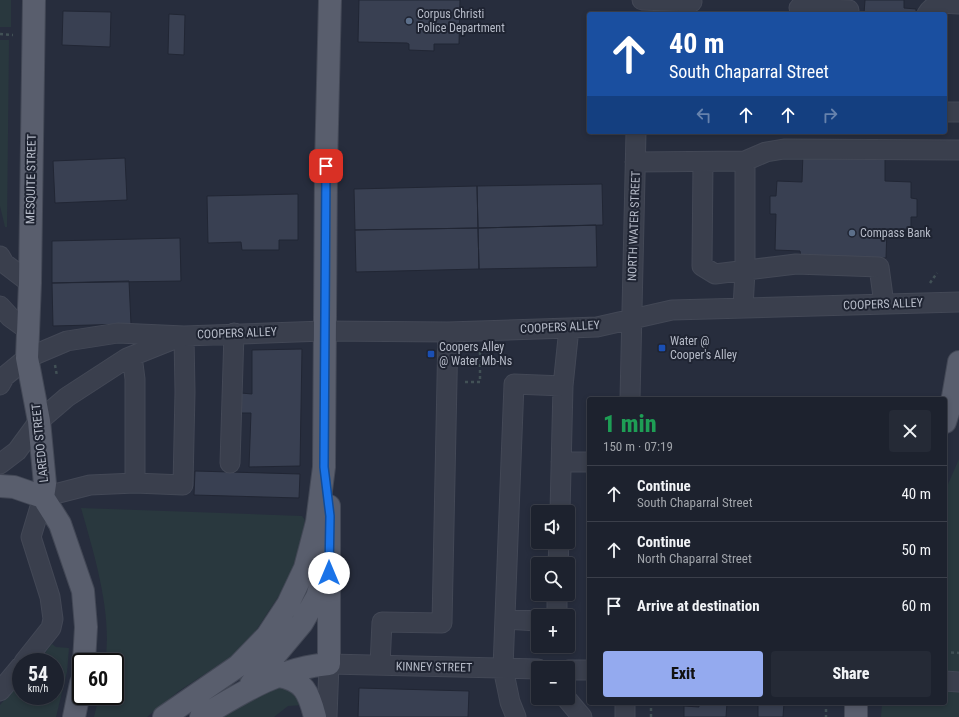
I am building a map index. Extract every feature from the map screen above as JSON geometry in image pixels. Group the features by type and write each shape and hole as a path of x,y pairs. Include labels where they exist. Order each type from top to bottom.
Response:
{"main road":[{"name":"MESQUITE STREET","path":"27,358 30,283 34,0"},
{"path":"202,717 246,690 278,676 312,665 329,664 330,516 324,467 324,331 330,0"},
{"name":"LAREDO STREET","path":"27,358 39,422 45,484 43,497 60,524 83,590 86,627 85,653"},
{"path":"947,416 953,397 959,362"},
{"path":"164,717 238,666 267,636 288,604 305,568 317,522 324,467"},
{"path":"0,486 14,487 43,497"},
{"path":"246,690 279,653 302,623 317,597 329,558"},
{"path":"278,676 292,678 302,686 308,696 315,717"},
{"path":"74,717 76,705"},
{"path":"856,705 856,717"}],"street":[{"path":"640,12 641,0 692,5"},
{"path":"928,12 930,9 942,3 959,4"},
{"path":"799,7 849,8"},
{"path":"947,112 959,112"},
{"name":"NORTH WATER STREET","path":"630,397 636,134"},
{"path":"635,162 745,161 766,152 784,149 959,150"},
{"path":"743,308 745,271 745,161"},
{"path":"703,162 702,266 715,274 796,264 879,267 884,304"},
{"path":"1,262 30,283"},
{"name":"COOPERS ALLEY","path":"0,385 6,376 27,358 67,340 118,333 184,336 234,333 324,331 448,332 597,327 672,310 959,302"},
{"path":"0,306 10,318 28,330"},
{"path":"560,505 563,386 569,328"},
{"path":"380,665 382,622 442,623 448,332"},
{"path":"230,463 234,333"},
{"path":"31,653 51,628 53,619 50,597 31,537 43,497 90,485 183,485 185,392 184,336"},
{"name":"COOPERS ALLEY","path":"0,464 17,451 39,422 67,397 132,356 184,336"},
{"path":"132,356 134,379 135,484"},
{"path":"516,717 510,702 503,668 514,384 563,386"},
{"path":"561,462 587,462"},
{"path":"505,620 531,621"},
{"path":"327,717 329,664"},
{"name":"KINNEY STREET","path":"329,664 531,669"},
{"path":"575,670 587,670"},
{"path":"0,691 12,677"},
{"path":"947,681 959,682"},
{"path":"572,705 582,717"},
{"path":"625,705 625,717"}],"path":[{"path":"0,34 12,35"},
{"path":"930,283 937,273"},
{"path":"464,382 480,382 480,352"},
{"path":"55,360 56,376"},
{"path":"947,652 959,653"},
{"path":"651,705 651,717"},
{"path":"826,705 826,717"}],"shaded area":[{"path":"0,0 11,0 11,27 0,27"},
{"path":"0,40 9,40 7,227 5,227 0,206"},
{"path":"959,459 959,717 881,717 882,705 947,705 947,486"},
{"path":"81,508 302,516 305,520 298,554 286,585 253,635 234,655 179,691 147,717 94,717 97,705 124,705 124,653 106,653 107,643 104,604 96,564"},
{"path":"52,644 56,647 69,648 67,672 64,684 64,653 44,653"},
{"path":"286,685 304,705 288,706 274,717 215,717 271,686"},
{"path":"12,691 12,705 59,705 56,717 0,717 0,705"}],"building":[{"name":"Corpus Christi Police Department","path":"359,0 460,0 459,44 434,44 434,51 409,50 409,44 407,43 358,42"},
{"path":"865,0 904,0 904,8 916,9 916,12 864,12"},
{"path":"63,11 111,12 110,47 62,45"},
{"path":"169,14 185,15 184,55 168,54"},
{"path":"803,153 885,155 885,181 911,182 911,198 917,199 917,217 911,217 911,229 887,229 886,258 801,257 800,251 775,250 776,214 770,214 770,196 776,196 777,181 802,182"},
{"path":"125,158 127,200 55,203 53,161"},
{"path":"602,184 603,225 478,228 477,186"},
{"path":"477,186 478,228 355,230 354,189"},
{"path":"298,194 298,240 279,240 279,250 242,250 241,242 208,243 207,196"},
{"path":"596,225 597,267 479,269 478,228"},
{"path":"478,228 479,269 356,272 355,230"},
{"path":"180,238 181,281 52,283 52,241"},
{"path":"129,281 131,324 53,326 52,283"},
{"path":"302,349 300,466 249,467 251,413 241,413 241,393 252,394 252,350"},
{"path":"195,471 300,474 299,498 194,495"},
{"path":"359,688 469,691 468,717 358,717"},
{"path":"699,705 727,705 726,717 684,717 684,706 699,707"},
{"path":"758,705 784,705 783,717 758,717"}],"place":[{"name":"Corpus Christi Police Department","path":"409,21"},
{"name":"Compass Bank","path":"852,233"},
{"name":"Water @ Cooper's Alley","path":"662,348"},
{"name":"Coopers Alley @ Water Mb-Ns","path":"431,354"}],"route":[{"path":"326,166 324,467 330,516 329,573"}]}
